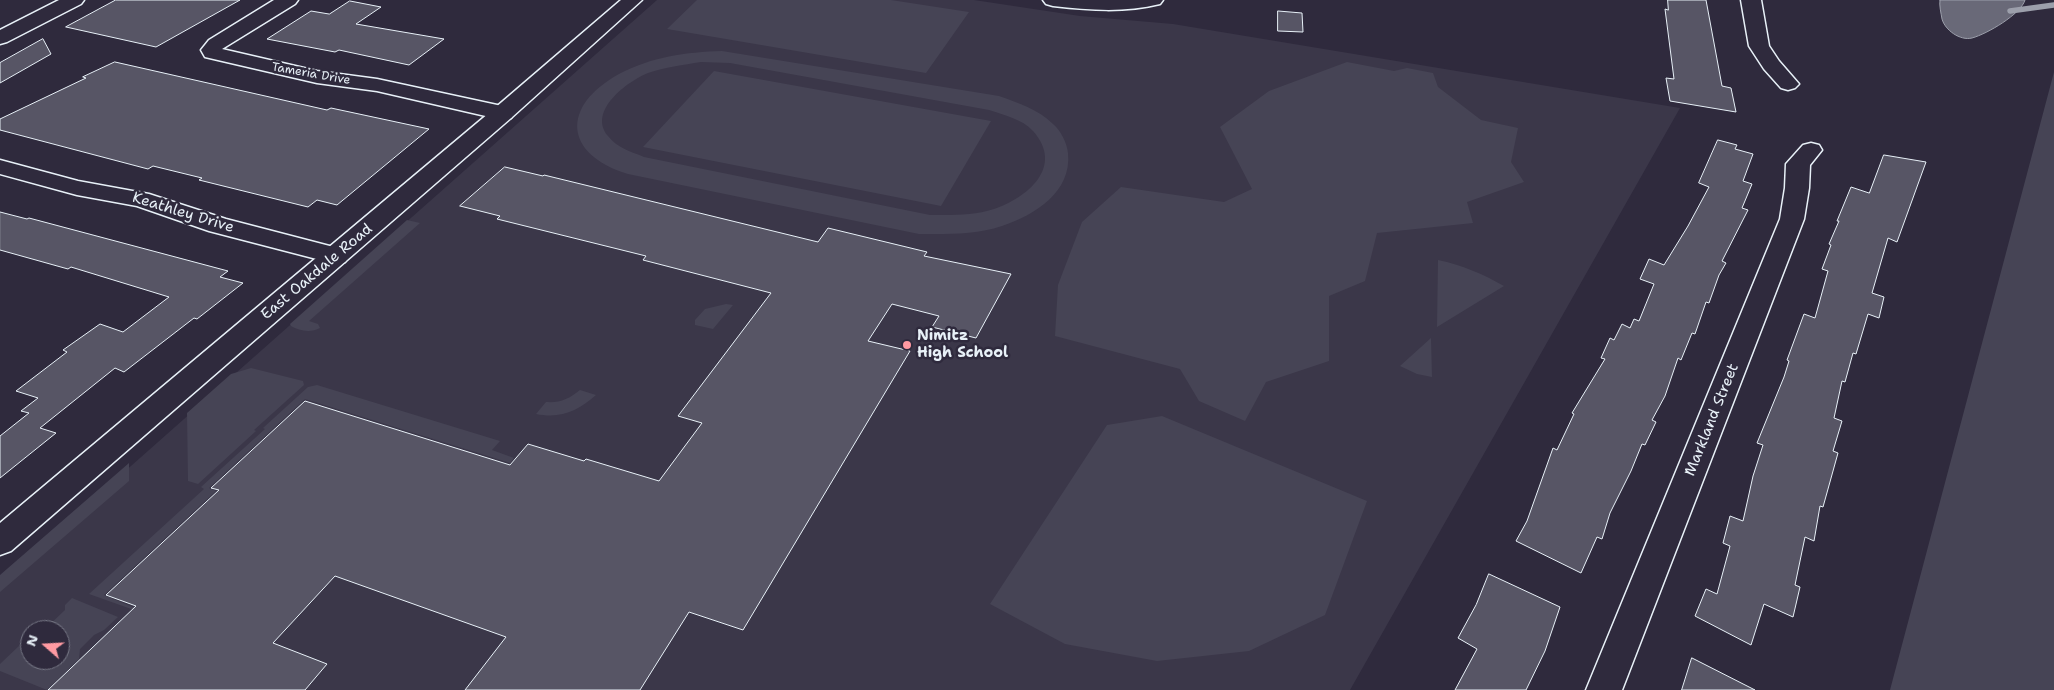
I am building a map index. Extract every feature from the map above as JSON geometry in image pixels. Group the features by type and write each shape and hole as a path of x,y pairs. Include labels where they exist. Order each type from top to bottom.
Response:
{"street":[{"path":"0,38 74,0"},
{"name":"Tameria Drive","path":"288,0 216,44 211,50 212,53 317,77 377,86 503,113"},
{"name":"East Oakdale Road","path":"0,542 503,113 632,0"},
{"path":"1053,0 1091,4 1125,4 1153,0"},
{"path":"1751,0 1759,46 1771,65 1788,84"},
{"name":"Markland Street","path":"1604,690 1792,219 1797,188 1798,164 1811,150"},
{"name":"Keathley Drive","path":"0,167 78,188 141,199 218,225 336,256"}],"shaded area":[{"name":"Nimitz High School","path":"657,0 974,0 1080,16 1173,24 1680,108 1350,690 0,690 0,582"},
{"path":"697,0 891,0 969,12 926,73 667,29"},
{"path":"722,51 999,96 1034,110 1059,130 1065,141 1068,153 1068,167 1064,179 1058,190 1049,200 1027,215 1002,226 972,232 919,234 628,174 607,165 591,154 581,142 577,128 579,114 587,100 600,87 619,74 644,63 669,56","holes":["701,62 730,63 989,110 1007,116 1024,123 1033,131 1042,144 1045,157 1043,169 1038,179 1029,189 1019,197 994,209 962,215 930,215 644,157 620,146 608,136 603,126 606,107 621,90 640,77 674,66"]},
{"path":"1347,62 1394,71 1407,68 1433,73 1438,87 1481,120 1518,128 1511,162 1524,182 1467,202 1473,223 1377,233 1365,281 1329,296 1329,361 1266,382 1245,421 1199,401 1180,369 1055,336 1058,285 1082,222 1121,187 1224,202 1252,189 1220,127 1269,91"},
{"path":"714,71 991,121 941,206 643,147"},
{"path":"2054,72 2054,690 1890,690"},
{"path":"407,220 420,223 309,321 318,324 320,328 305,331 291,326 290,324"},
{"path":"1438,260 1472,270 1504,286 1437,327"},
{"path":"726,304 733,305 713,329 695,325 695,320 705,309"},
{"path":"1431,338 1432,377 1417,374 1400,366"},
{"path":"251,368 303,381 304,385 198,484 188,481 187,413 231,374"},
{"path":"317,385 500,441 492,450 514,458 510,463 305,399 209,488 216,491 104,595 135,608 134,610 89,594 204,489 201,487 265,429 263,428 308,387"},
{"path":"580,390 596,395 583,405 569,412 553,415 536,414 546,402 564,400"},
{"path":"1162,416 1367,501 1325,615 1249,651 1157,661 1065,644 990,604 1107,425"},
{"path":"129,463 129,481 0,592 0,575"},
{"path":"72,598 118,617 104,630 94,635 80,649 79,659 70,668 70,620 54,620 65,610 65,605"},
{"path":"20,645 20,670 68,670 47,690 0,671 0,664"}],"water":[{"path":"1940,0 2025,0 2017,11 2003,23 1978,36 1963,38 1954,34 1946,27 1942,19"}],"building":[{"path":"116,0 240,0 156,47 66,27"},
{"path":"1668,0 1706,0 1722,86 1731,88 1736,112 1670,101 1666,78 1674,79 1665,9 1668,10"},
{"path":"350,1 381,7 356,24 444,39 409,65 339,50 335,52 267,39 311,11 329,14"},
{"path":"1278,11 1302,13 1303,32 1278,31"},
{"path":"43,39 51,54 0,83 0,63"},
{"path":"115,62 327,110 331,108 429,129 337,205 317,200 308,207 199,180 202,178 153,166 148,169 0,130 0,119"},
{"path":"1718,140 1737,145 1735,149 1753,154 1743,181 1752,184 1742,208 1748,210 1722,261 1726,263 1719,275 1709,303 1706,302 1695,334 1692,333 1681,360 1678,358 1665,396 1652,420 1656,422 1645,445 1642,444 1610,513 1602,539 1597,537 1581,573 1516,541 1527,521 1553,448 1557,450 1574,414 1572,413 1605,359 1601,358 1610,338 1614,340 1622,324 1630,328 1634,319 1639,321 1654,284 1640,279 1649,259 1664,265 1709,187 1699,183"},
{"path":"1884,155 1926,162 1897,242 1888,238 1872,293 1884,297 1879,318 1868,314 1856,354 1853,353 1845,382 1842,381 1834,418 1842,421 1833,451 1838,453 1823,507 1820,506 1814,541 1805,537 1795,585 1800,587 1793,617 1764,604 1751,645 1695,616 1706,589 1717,594 1730,546 1723,543 1730,516 1743,521 1753,476 1763,445 1757,443 1784,377 1789,361 1787,360 1804,314 1815,318 1828,271 1822,269 1831,245 1829,244 1839,221 1837,221 1851,187 1869,193"},
{"path":"505,167 818,242 828,228 927,252 924,256 1011,274 976,338 932,327 939,316 892,304 868,341 910,351 743,630 689,612 640,690 465,690 506,637 335,576 273,643 327,664 305,690 48,690 136,606 106,595 219,490 211,488 305,401 510,465 528,444 659,481 702,423 678,416 771,293 643,260 646,256 497,219 500,216 460,206"},
{"path":"0,212 228,271 220,277 243,283 124,372 115,368 40,428 56,433 0,478 0,436 29,413 21,411 38,398 16,391 67,352 63,350 100,324 123,332 169,297 71,267 68,269 0,250"},
{"path":"1489,574 1560,607 1545,651 1526,690 1455,690 1477,649 1458,638 1476,605"},
{"path":"1692,658 1755,690 1682,690"}],"waterway":[{"path":"2010,11 2054,5"}],"place":[{"name":"Nimitz High School","path":"907,345"}]}
